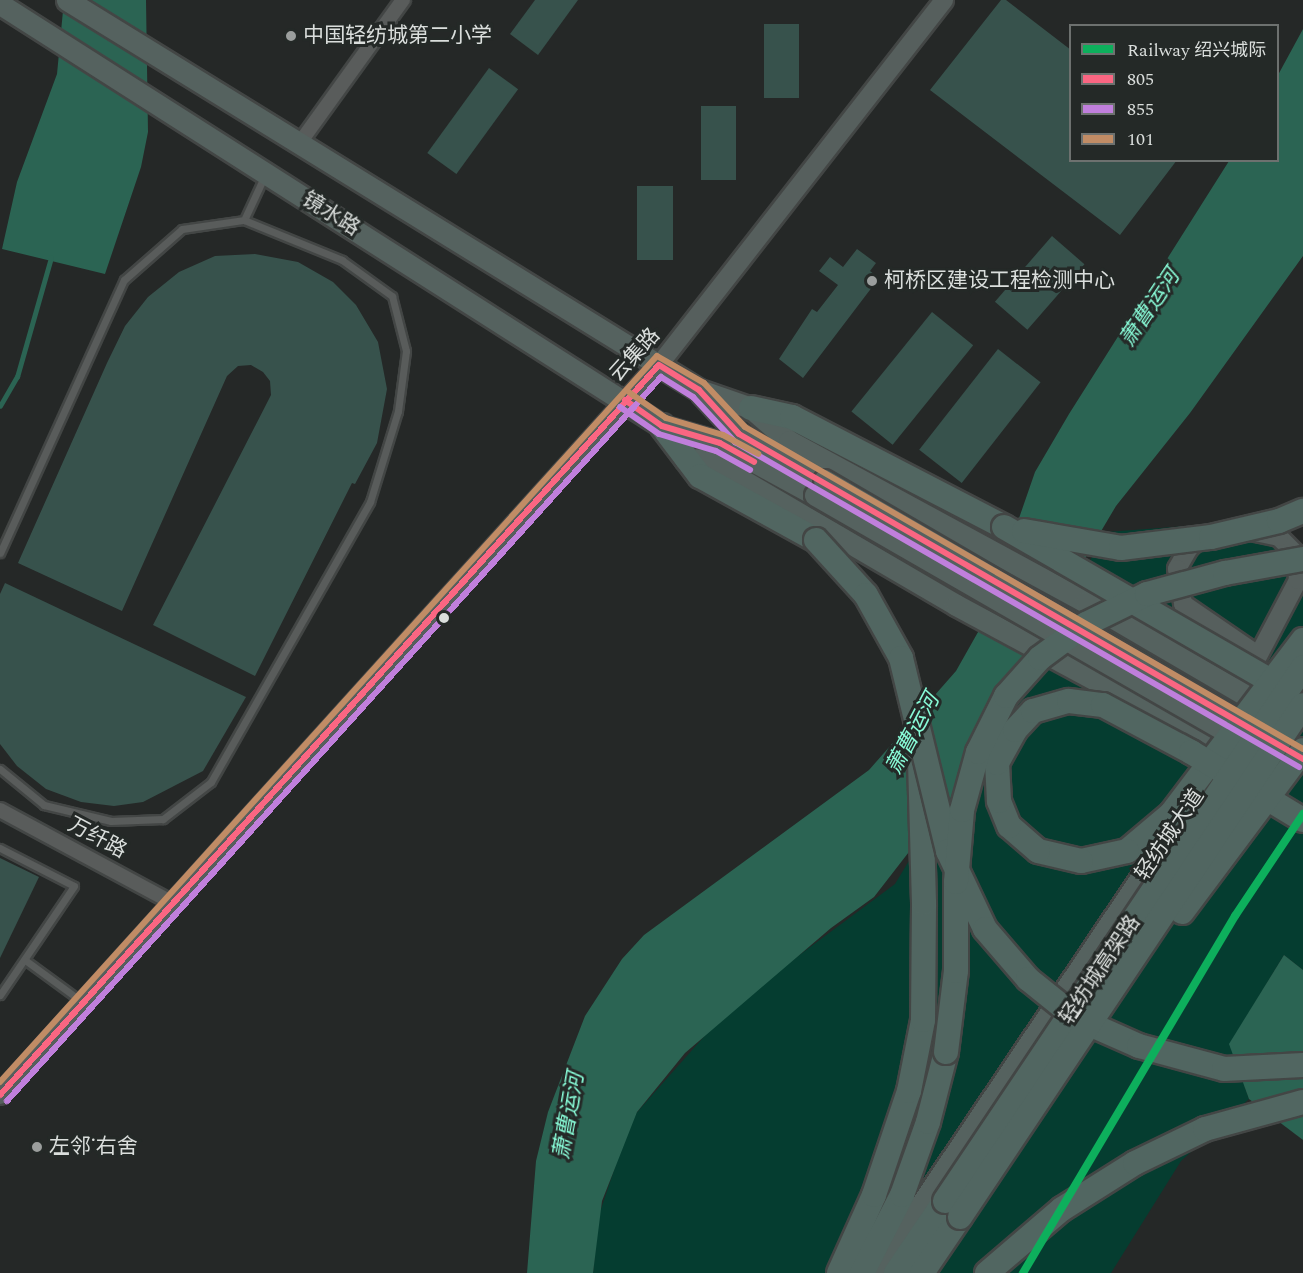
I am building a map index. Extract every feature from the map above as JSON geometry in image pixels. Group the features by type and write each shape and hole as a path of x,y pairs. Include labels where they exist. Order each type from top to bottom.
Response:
{"highway":[{"path":"751,408 792,417 936,489 1303,699"},
{"path":"662,426 700,476 816,540 866,595 901,658 948,851 986,929 1028,979 1077,1019 1139,1046 1224,1069 1303,1065"},
{"path":"1004,527 1121,548 1211,537 1279,521 1303,511"},
{"path":"862,1273 902,1195 928,1122 946,1052 956,970 956,882 962,810 978,752 1006,696 1040,658 1086,624 1147,594 1225,573 1303,560"},
{"path":"1303,640 1240,723 1226,741 1219,750 1212,759 1205,768 1198,777 1171,814 1127,850 1081,861 1038,851 1009,826 999,801 998,763 1015,730 1033,711 1069,700 1103,705 1202,758 1212,765 1303,820"},
{"name":"轻纺城高架路","path":"896,1273 1303,667"},
{"name":"轻纺城高架路","path":"922,1273 1303,705"},
{"path":"838,1273 874,1195 909,1091 922,1020 924,903 919,732"},
{"path":"1008,1145 1302,735"},
{"path":"987,1273 1062,1209 1135,1163 1205,1130 1303,1102"}],"main road":[{"name":"镜水路","path":"67,0 699,390"},
{"name":"镜水路","path":"0,4 625,399 662,426"},
{"path":"699,390 751,408 789,441 1086,602 1249,696 1302,735 1269,777 934,1273"},
{"path":"699,390 739,434 819,487 1303,776"},
{"path":"662,426 720,442 819,487 1303,759"},
{"path":"685,459 708,460 956,605 1062,664 1227,750 1269,777"},
{"name":"轻纺城大道","path":"875,1273 1227,750 1249,696 1303,635"}],"street":[{"path":"299,144 402,0"},
{"name":"云集路","path":"0,1095 625,399 659,366 944,0"},
{"path":"1249,696 1298,580 1296,554 1278,537 1249,530 1207,531 1189,548 1177,569 1183,604 1253,652"},
{"name":"万纤路","path":"0,810 173,903"}],"lane":[{"path":"244,220 266,173"},
{"path":"0,553 124,280 182,229 244,220 342,260 392,296 406,351 398,411 370,502 211,782 163,819 111,821 44,805 0,770"},
{"path":"0,848 74,886 0,995"},
{"path":"25,960 83,1003"}],"shaded area":[{"path":"1253,521 1303,546 1303,970 1284,955 1230,1044 1249,1099 1181,1161 1111,1273 593,1273 599,1215 631,1119 732,1005 895,884 1107,532"}],"water":[{"path":"64,0 146,0 148,132 141,167 105,274 2,249 17,182 57,74"},
{"name":"萧曹运河","path":"1303,29 1303,256 1190,413 1116,506 999,703 950,799 874,897 831,928 685,1053 637,1112 602,1201 593,1273 527,1273 536,1161 548,1112 585,1016 622,959 644,935 869,770 956,671 982,625 1035,472 1069,414 1228,162 1279,162 1279,73"},
{"path":"1284,955 1303,970 1303,1140 1249,1099 1229,1044"}],"building":[{"path":"535,0 578,0 538,55 510,34"},
{"path":"1001,0 1006,0 1069,48 1069,162 1175,162 1120,235 930,90"},
{"path":"764,24 799,24 799,98 764,98"},
{"path":"489,68 518,89 456,174 427,153"},
{"path":"701,106 736,106 736,180 701,180"},
{"path":"637,186 673,186 673,260 637,260"},
{"path":"1052,236 1084,264 1027,330 995,302"},
{"path":"857,249 876,263 870,271 879,278 803,378 779,359 812,309 817,312 838,285 819,271 830,257 843,267"},
{"path":"255,254 298,262 333,282 356,305 378,342 387,389 377,443 355,484 352,483 255,676 153,625 271,395 270,381 263,372 251,365 238,366 227,376 122,611 18,563 125,326 148,297 179,272 215,256"},
{"path":"932,312 973,345 893,445 851,411"},
{"path":"998,349 1041,382 962,483 919,450"},
{"path":"5,583 246,697 203,771 143,802 114,806 81,802 46,789 17,766 0,744 0,594"},
{"path":"0,858 39,877 0,958"}],"waterway":[{"path":"0,406 17,377 51,258"}],"rail line":[{"name":"绍兴城际","path":"1023,1273 1235,916 1303,814"}],"transit line":[{"name":"101","path":"0,1082 657,356 704,383 745,427 1303,749"},
{"name":"805","path":"0,1095 659,365 699,390 739,434 1303,759"},
{"name":"855","path":"7,1101 661,377 693,397 735,442 1299,767"},
{"name":"101","path":"630,393 666,418 723,435 758,454"},
{"name":"805","path":"625,400 662,426 720,443 754,462"},
{"name":"855","path":"620,407 659,434 716,451 750,470"}],"place":[{"name":"中国轻纺城第二小学","path":"291,36"},
{"name":"柯桥区建设工程检测中心","path":"872,281"},
{"name":"左邻˙右舍","path":"37,1147"}]}
